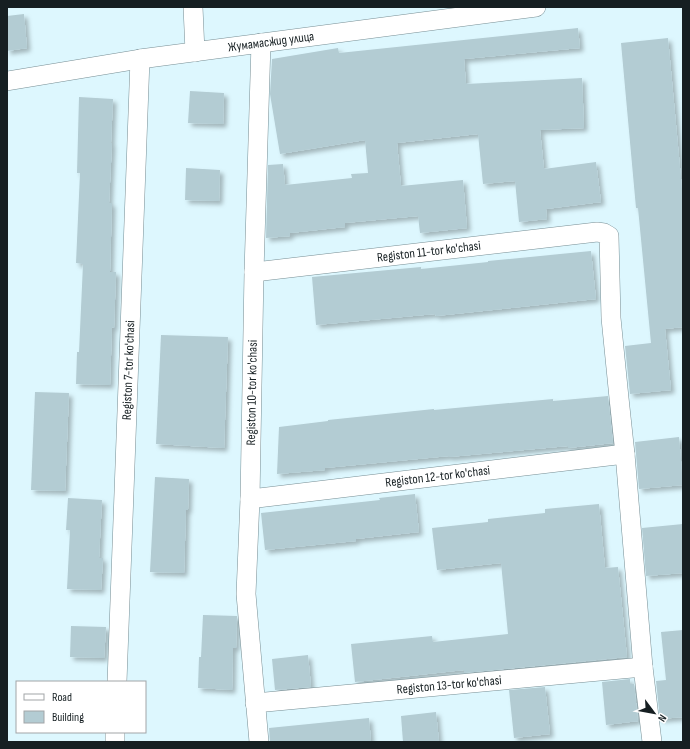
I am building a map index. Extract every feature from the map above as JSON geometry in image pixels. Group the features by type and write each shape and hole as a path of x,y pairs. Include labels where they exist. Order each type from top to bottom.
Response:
{"street":[{"path":"192,7 195,52"},
{"name":"Жумамасжид улица","path":"7,81 140,59 536,7"},
{"name":"Registon 10-tor ko'chasi","path":"259,742 246,594 250,499 254,272 261,43"},
{"name":"Registon 7-tor ko'chasi","path":"117,681 140,59"},
{"name":"Registon 11-tor ko'chasi","path":"254,272 596,232 604,233 609,236 611,318 625,454"},
{"path":"625,454 643,667 652,742"},
{"name":"Registon 12-tor ko'chasi","path":"250,499 625,454"},
{"name":"Registon 13-tor ko'chasi","path":"255,703 643,667"}],"building":[{"path":"24,14 27,48 7,51 7,16"},
{"path":"578,28 580,48 464,59 466,84 582,78 584,128 540,130 544,169 596,162 601,202 546,209 547,219 519,222 515,181 483,184 478,134 397,143 401,186 463,180 467,228 420,233 418,216 345,223 345,227 290,233 290,236 266,238 268,165 283,164 285,185 352,178 351,174 368,173 365,140 280,154 270,94 272,59 338,48 339,53"},
{"path":"668,38 683,200 683,327 665,329 671,390 630,394 625,346 651,343 638,208 636,208 621,43"},
{"path":"190,91 224,93 223,124 188,123"},
{"path":"79,97 113,99 109,203 112,203 110,272 116,272 110,385 76,384 83,264 76,263 80,173 77,173"},
{"path":"186,168 220,170 219,201 185,200"},
{"path":"591,251 596,299 436,316 435,314 316,325 312,277 421,267 421,269"},
{"path":"161,335 228,337 224,448 156,444"},
{"path":"35,392 69,393 65,491 31,490"},
{"path":"608,396 613,443 568,448 568,446 449,456 277,474 279,427 328,420 434,409"},
{"path":"679,437 683,485 639,489 635,442"},
{"path":"155,477 189,479 188,510 186,510 184,573 150,572"},
{"path":"415,494 419,532 356,539 356,541 265,550 261,513 380,500 379,498"},
{"path":"68,498 102,500 99,558 103,558 101,590 67,589 70,530 66,530"},
{"path":"599,504 605,568 618,567 627,657 464,673 464,670 355,682 351,644 432,636 433,642 508,634 501,563 437,570 432,528 488,522 488,519 545,513 545,509"},
{"path":"683,524 683,573 646,576 642,528"},
{"path":"203,615 237,616 236,648 233,648 232,690 198,688"},
{"path":"71,626 106,627 104,658 70,657"},
{"path":"683,630 683,717 660,719 656,681 666,680 661,632"},
{"path":"308,655 311,687 275,690 272,659"},
{"path":"630,679 630,684 634,684 638,721 606,725 602,682"},
{"path":"545,687 550,734 514,738 509,690"},
{"path":"436,712 439,742 403,742 401,716"},
{"path":"369,718 371,742 270,742 269,728"}]}
